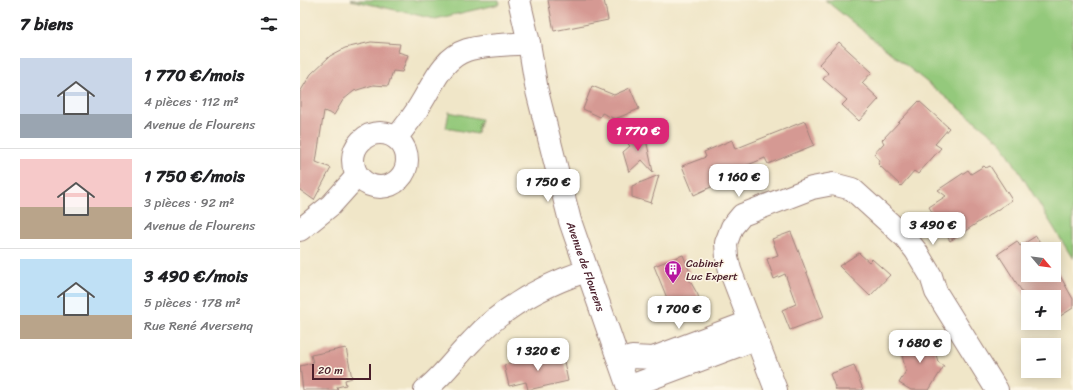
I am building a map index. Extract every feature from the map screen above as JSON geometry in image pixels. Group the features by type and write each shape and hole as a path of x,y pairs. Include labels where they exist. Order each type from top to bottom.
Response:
{"street":[{"name":"Avenue de Flourens","path":"519,0 529,42 537,91 570,221 628,389"},
{"path":"396,138 420,104 441,69 452,58 467,51 529,42"},
{"path":"376,133 386,133 396,138 404,145 407,155 408,166 403,176 396,184 385,188 375,187 365,183 357,176 353,166 354,155 358,145 366,137 376,133"},
{"path":"300,230 331,205 357,176"},
{"path":"776,390 727,258 726,243 732,227 742,215 812,188 833,184 852,189 905,236 931,276 936,292 997,390"},
{"path":"425,390 473,339 499,316 560,280 586,271"},
{"path":"619,361 632,357 653,358 753,330"},
{"path":"628,389 753,330"}],"green space":[{"path":"351,0 499,0 500,4 435,19"},
{"path":"825,0 1073,0 1073,259 1001,142"},
{"path":"449,112 481,119 477,134 446,128"}],"building":[{"path":"548,0 604,0 608,20 554,31"},
{"path":"371,42 400,44 398,52 408,55 402,72 393,71 388,86 373,85 354,91 343,100 334,115 324,111 316,162 331,168 314,200 300,190 300,92 311,74 330,56 345,48"},
{"path":"839,42 872,72 862,83 879,99 859,121 842,105 847,100 823,79 828,73 819,64"},
{"path":"592,86 614,95 630,88 639,109 615,119 602,113 600,117 583,109"},
{"path":"919,101 949,128 935,144 941,148 918,174 914,171 901,186 878,164 880,161 874,154 884,143 882,140"},
{"path":"805,121 814,145 768,164 765,158 733,171 725,176 726,180 694,195 682,166 706,157 704,152 732,140 735,149"},
{"path":"644,130 653,172 642,160 629,172 623,152 630,146 628,144"},
{"path":"984,166 986,168 990,166 1012,200 950,241 929,207 946,196 938,190 968,170 971,174"},
{"path":"659,175 651,203 632,197 632,186"},
{"path":"791,232 824,317 790,330 782,310 796,304 785,274 774,279 767,259 778,255 772,239"},
{"path":"1036,236 1040,242 1026,242"},
{"path":"1017,241 1021,245 1021,282 1061,282 1061,278 1073,299 1073,308 1061,316 1061,290 1021,290 998,254"},
{"path":"859,253 869,262 872,259 890,275 870,296 839,266"},
{"name":"Cabinet Luc Expert","path":"683,255 690,272 686,274 698,295 699,301 690,314 684,314 671,308 654,266"},
{"path":"931,335 938,362 944,366 929,390 911,390 899,383 906,371 899,344"},
{"path":"346,348 352,378 345,380 346,385 337,387 338,390 303,390 300,366 313,363 311,355"},
{"path":"562,352 568,381 528,390 526,382 509,386 504,365"},
{"path":"854,365 863,390 836,390 830,374"}],"place":[{"name":"Cabinet Luc Expert","path":"673,284"}]}
